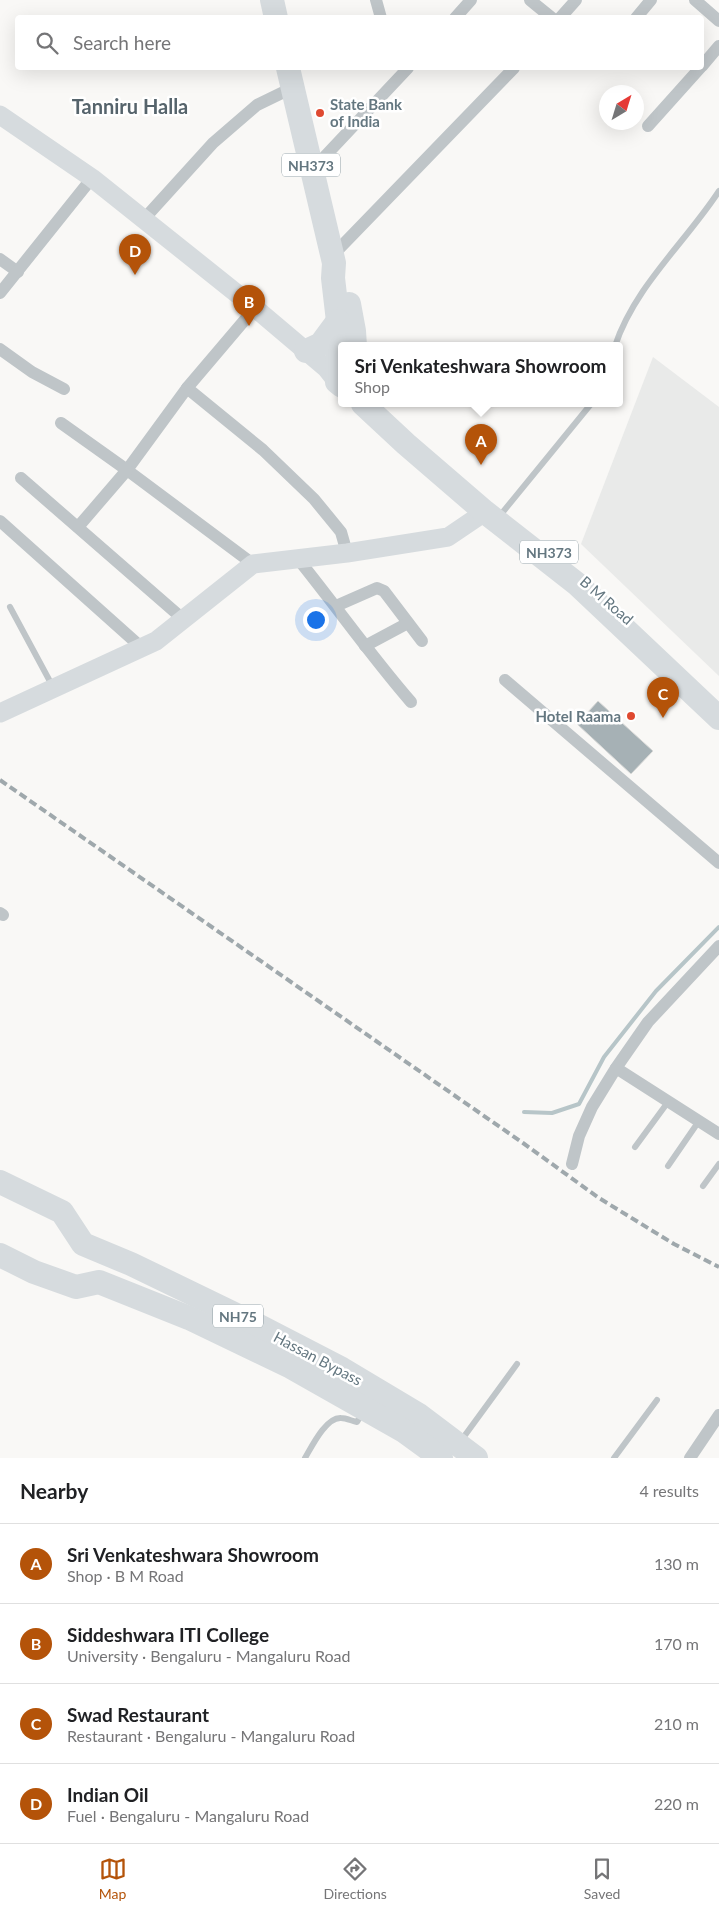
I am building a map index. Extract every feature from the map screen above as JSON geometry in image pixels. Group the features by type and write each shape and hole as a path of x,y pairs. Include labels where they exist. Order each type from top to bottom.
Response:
{"highway":[{"path":"272,0 275,15"},
{"name":"NH373","path":"290,78 333,259 333,278 338,321 337,376"},
{"name":"NH373","path":"333,259 341,273 353,318 356,342"},
{"path":"306,351 321,344 338,321"},
{"name":"B M Road","path":"378,407 494,513 593,586 719,701"},
{"name":"NH373","path":"494,513 577,584 719,718"},
{"name":"Hassan Bypass","path":"0,1182 62,1212 83,1244 149,1273 255,1324 342,1369 419,1416 459,1453"},
{"name":"Hassan Bypass","path":"0,1255 34,1272 76,1286 99,1282 189,1318 291,1367 404,1431 459,1453"}],"main road":[{"path":"1,118 92,178 337,376"},
{"path":"0,713 156,641 253,564 347,553 448,537 494,513"}],"street":[{"path":"376,0 379,15"},
{"path":"458,15 471,0"},
{"path":"530,0 548,15"},
{"path":"563,15 576,0"},
{"path":"638,15 651,0"},
{"path":"695,0 719,21"},
{"path":"704,64 719,46"},
{"path":"393,70 396,81"},
{"path":"312,170 406,70"},
{"path":"333,259 512,70"},
{"path":"648,126 698,70"},
{"path":"144,219 213,143 290,78"},
{"path":"0,293 92,178"},
{"path":"0,259 18,272"},
{"path":"78,527 127,470 187,388 254,308"},
{"path":"0,349 32,372 64,390"},
{"path":"187,388 263,450 314,500 341,532 347,553"},
{"path":"61,423 253,564"},
{"path":"21,478 183,619"},
{"path":"0,521 141,648"},
{"path":"298,559 411,702"},
{"path":"336,606 377,588 380,589 384,591 422,641"},
{"path":"366,646 408,623"},
{"path":"505,680 719,863"},
{"path":"572,1164 579,1136 592,1107 616,1068 648,1022 719,946"},
{"path":"616,1068 719,1134"},
{"path":"690,1458 719,1416"}],"lane":[{"path":"616,342 621,329 644,290 719,190"},
{"path":"494,513 588,407"},
{"path":"10,607 54,688"},
{"path":"636,1147 668,1102"},
{"path":"668,1166 699,1121"},
{"path":"703,1186 719,1164"},
{"path":"459,1453 517,1364"},
{"path":"614,1458 657,1400"},
{"path":"305,1458 329,1422 341,1418 357,1422 364,1409"}],"shaded area":[{"path":"653,357 719,407 719,676 581,544"}],"building":[{"path":"598,701 653,751 631,774 577,724"}],"waterway":[{"path":"524,1112 552,1113 579,1104 604,1057 656,991 719,927"}],"railway":[{"path":"0,780 523,1143 599,1198 674,1244 719,1267"}],"place":[{"name":"State Bank of India","path":"320,113"},
{"name":"Indian Oil","path":"135,275"},
{"name":"Siddeshwara ITI College","path":"249,326"},
{"name":"Sri Venkateshwara Showroom","path":"481,465"},
{"name":"Hotel Raama","path":"631,716"},
{"name":"Swad Restaurant","path":"663,718"}],"district":[{"name":"Tanniru Halla","path":"130,106"}]}
